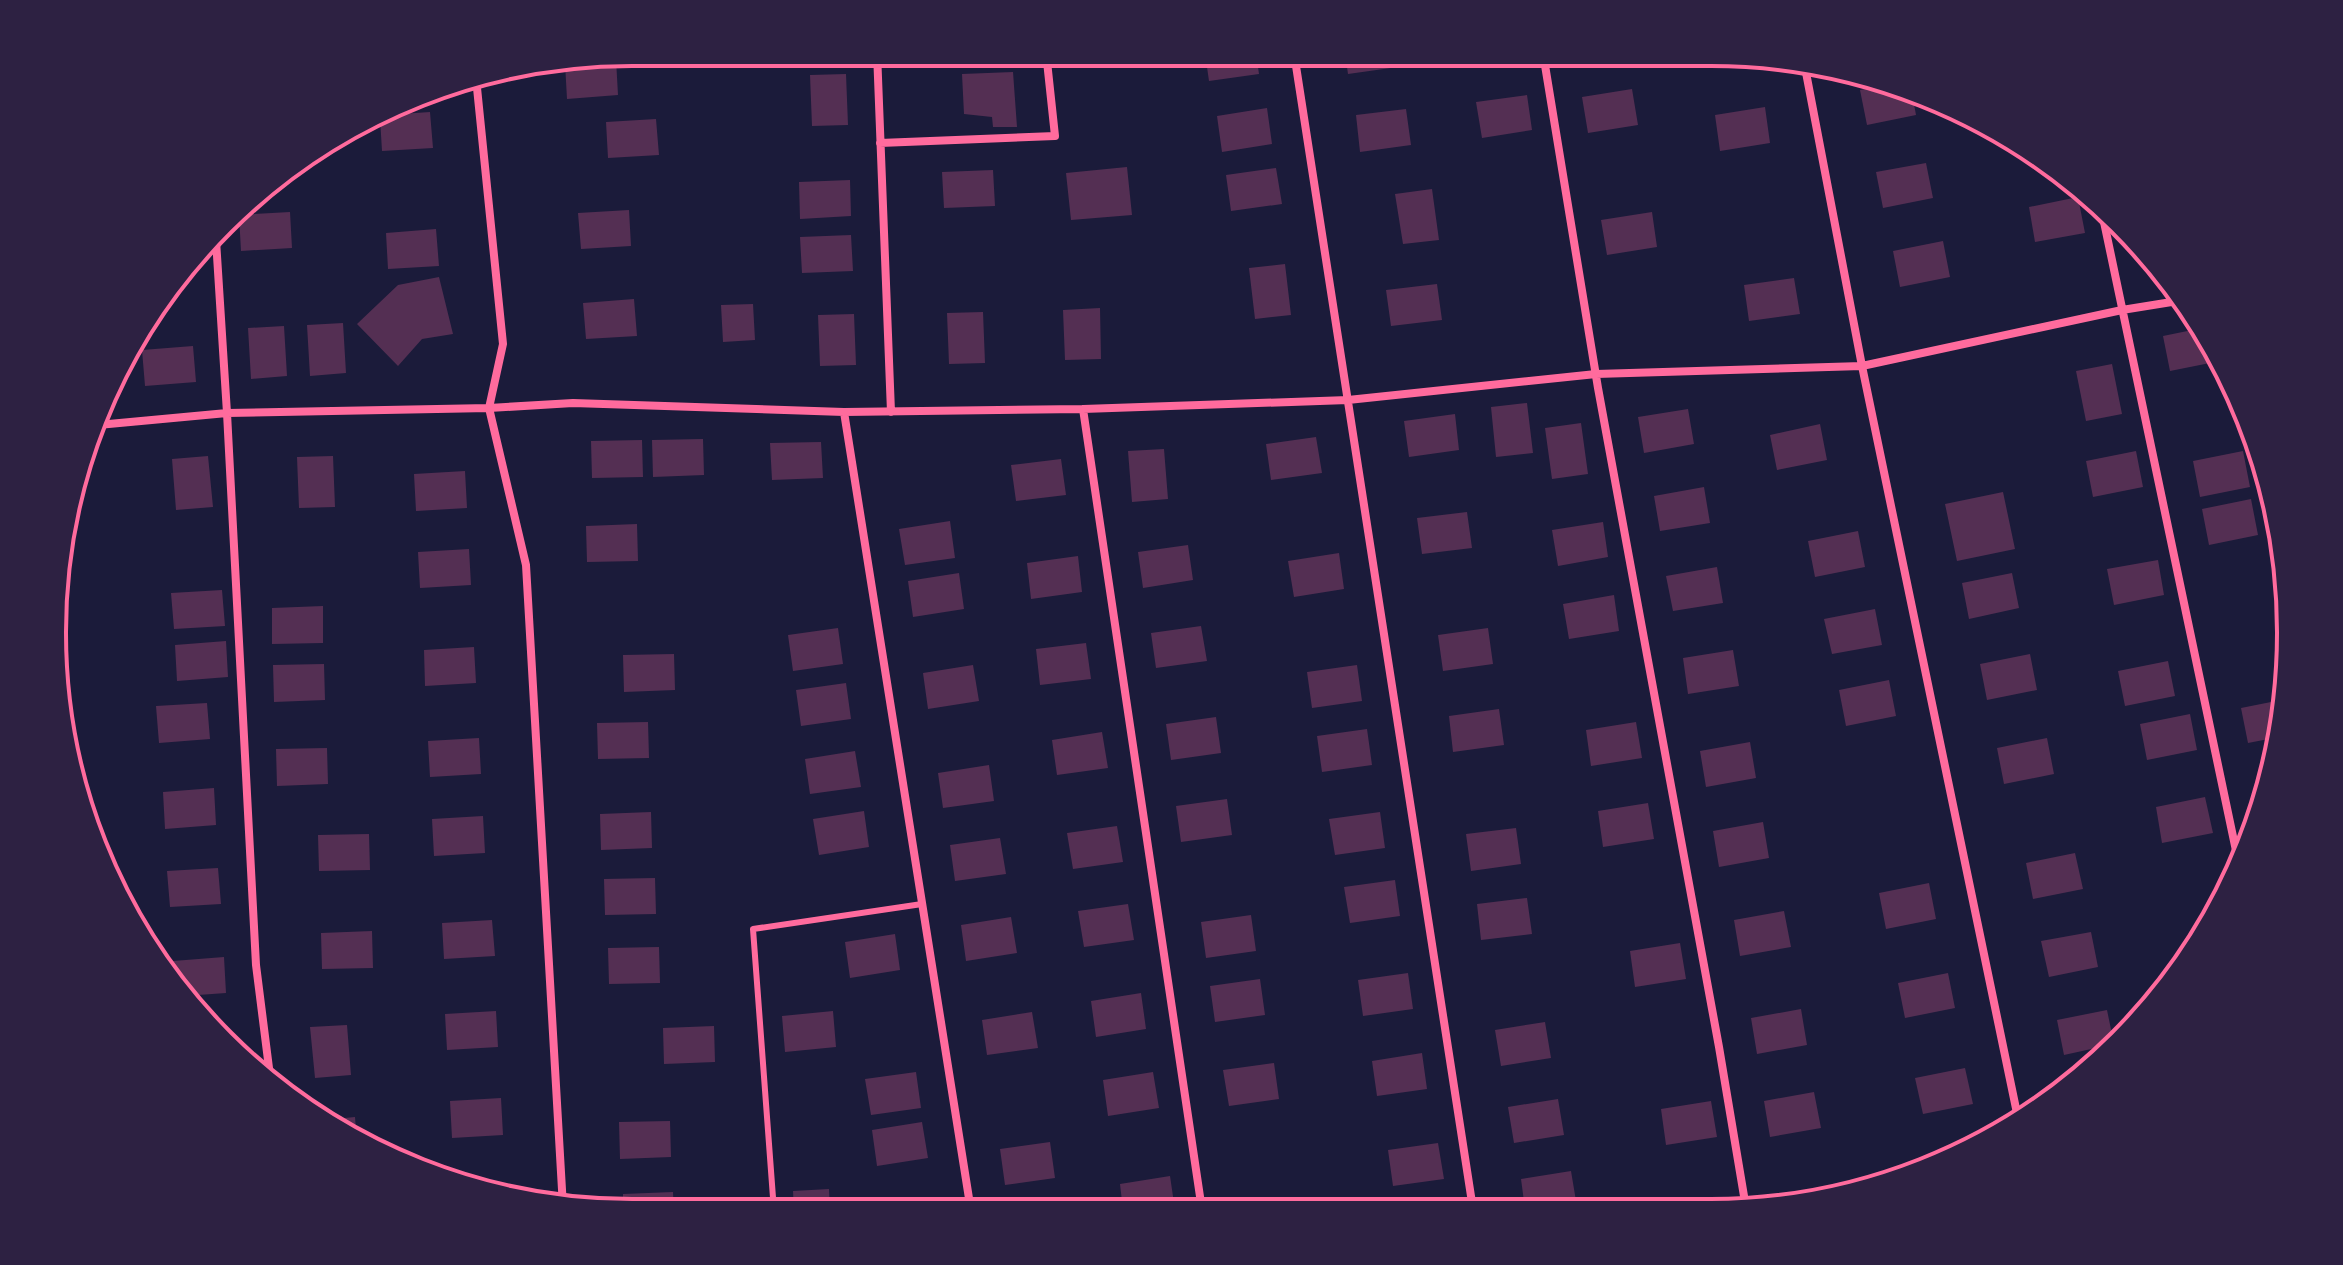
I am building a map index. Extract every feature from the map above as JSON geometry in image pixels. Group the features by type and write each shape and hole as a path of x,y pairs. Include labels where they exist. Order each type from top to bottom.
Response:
{"street":[{"path":"877,66 891,412"},
{"path":"880,143 1055,136 1048,66"},
{"path":"1296,66 1471,1199"},
{"path":"1545,66 1596,374 1717,1031 1744,1198"},
{"path":"1806,75 1862,366 2016,1109"},
{"path":"477,88 503,344 489,408 526,565 562,1194"},
{"path":"2105,226 2235,846"},
{"path":"217,249 256,965 269,1066"},
{"path":"106,424 227,413 489,408 573,403 891,412 1348,400 1596,374 1862,366 2170,302"},
{"path":"1083,409 1200,1199"},
{"path":"844,412 969,1199"}],"lane":[{"path":"773,1199 753,929 922,904"}],"building":[{"path":"616,66 618,95 567,99 565,70"},
{"path":"1207,66 1258,66 1259,74 1209,81"},
{"path":"1347,66 1398,66 1398,67 1348,74"},
{"path":"1013,72 1017,127 993,127 992,117 964,114 962,74"},
{"path":"846,74 848,125 812,126 810,75"},
{"path":"1868,88 1914,104 1916,115 1867,125 1860,90"},
{"path":"1632,89 1638,125 1588,133 1582,97"},
{"path":"1527,95 1532,130 1482,138 1476,102"},
{"path":"1765,107 1770,143 1720,151 1715,115"},
{"path":"1267,108 1272,144 1222,152 1217,116"},
{"path":"1406,109 1411,145 1360,152 1356,115"},
{"path":"430,112 433,148 382,151 380,125 405,114"},
{"path":"656,119 659,155 608,158 606,122"},
{"path":"1926,163 1933,198 1883,208 1876,172"},
{"path":"1127,167 1132,215 1071,220 1066,173"},
{"path":"1276,168 1282,204 1231,211 1226,175"},
{"path":"993,170 995,206 944,208 942,172"},
{"path":"850,180 851,216 800,219 799,182"},
{"path":"1432,189 1439,240 1403,244 1395,194"},
{"path":"2073,198 2079,203 2085,233 2035,242 2029,207"},
{"path":"629,210 631,246 581,249 578,213"},
{"path":"290,212 292,248 241,251 240,225 251,214"},
{"path":"1652,212 1657,247 1607,255 1601,220"},
{"path":"436,229 439,266 388,269 386,233"},
{"path":"851,235 853,271 802,273 800,237"},
{"path":"1943,241 1950,277 1900,287 1893,251"},
{"path":"1285,264 1291,315 1255,319 1249,268"},
{"path":"439,277 453,334 422,339 398,366 357,324 398,285"},
{"path":"1794,278 1800,314 1749,321 1744,285"},
{"path":"1437,284 1442,320 1391,326 1386,290"},
{"path":"634,299 637,336 586,339 583,303"},
{"path":"753,304 755,340 723,342 721,305"},
{"path":"1100,308 1101,359 1065,360 1063,310"},
{"path":"983,312 985,363 949,364 947,313"},
{"path":"854,314 856,365 820,366 818,315"},
{"path":"343,323 346,373 310,376 307,325"},
{"path":"284,326 287,376 251,379 248,328"},
{"path":"2190,331 2209,363 2170,371 2163,336"},
{"path":"193,346 196,382 145,386 142,350"},
{"path":"2112,364 2122,414 2086,421 2076,371"},
{"path":"1527,403 1533,453 1496,457 1491,407"},
{"path":"1688,409 1694,444 1644,453 1638,417"},
{"path":"1455,414 1459,450 1409,457 1404,421"},
{"path":"1581,423 1588,474 1552,479 1545,428"},
{"path":"1820,424 1827,460 1777,470 1770,435"},
{"path":"1316,437 1322,473 1271,480 1266,444"},
{"path":"703,439 704,475 653,477 652,440"},
{"path":"642,440 643,477 592,478 591,441"},
{"path":"821,442 823,478 772,480 770,443"},
{"path":"1164,449 1168,499 1132,502 1128,451"},
{"path":"2136,451 2143,487 2093,497 2086,461"},
{"path":"2243,451 2250,487 2200,497 2193,461"},
{"path":"208,456 213,507 176,510 172,459"},
{"path":"333,456 335,507 299,508 297,457"},
{"path":"1061,459 1066,495 1016,501 1011,465"},
{"path":"465,471 467,508 416,511 414,474"},
{"path":"1704,487 1710,523 1660,531 1654,496"},
{"path":"2003,492 2015,549 1957,561 1945,504"},
{"path":"2251,499 2258,535 2209,545 2202,509"},
{"path":"1467,512 1472,548 1422,554 1417,518"},
{"path":"950,521 955,558 905,565 899,529"},
{"path":"1603,522 1608,557 1558,566 1552,530"},
{"path":"637,524 638,561 587,562 586,526"},
{"path":"1858,531 1865,567 1815,577 1808,541"},
{"path":"1188,545 1193,580 1143,588 1138,552"},
{"path":"469,549 471,585 420,588 418,552"},
{"path":"1339,553 1344,589 1294,597 1288,561"},
{"path":"1078,556 1082,592 1031,599 1027,563"},
{"path":"2158,560 2164,595 2114,605 2107,569"},
{"path":"1717,567 1723,603 1673,611 1666,576"},
{"path":"959,573 964,609 913,617 908,581"},
{"path":"2012,573 2019,608 1969,619 1962,583"},
{"path":"222,590 225,626 174,629 171,593"},
{"path":"1614,595 1619,631 1569,639 1563,604"},
{"path":"323,606 323,643 272,644 272,608"},
{"path":"1875,609 1882,645 1832,654 1824,619"},
{"path":"1201,626 1207,661 1156,668 1151,633"},
{"path":"838,628 843,664 793,671 788,635"},
{"path":"1488,628 1493,664 1443,671 1438,635"},
{"path":"226,641 228,677 177,681 175,645"},
{"path":"1086,643 1091,679 1040,685 1036,649"},
{"path":"474,647 476,683 425,686 424,650"},
{"path":"1733,650 1739,686 1688,694 1683,658"},
{"path":"674,654 675,690 624,692 623,655"},
{"path":"2030,654 2037,690 1987,700 1980,664"},
{"path":"2168,661 2175,696 2125,706 2118,671"},
{"path":"324,664 325,700 274,702 273,665"},
{"path":"973,665 979,701 928,709 923,673"},
{"path":"1357,665 1362,701 1312,708 1307,672"},
{"path":"1889,680 1896,716 1846,726 1839,690"},
{"path":"846,683 851,719 801,726 796,690"},
{"path":"2272,702 2267,739 2248,743 2241,708"},
{"path":"207,703 210,739 159,743 156,706"},
{"path":"1499,709 1504,745 1453,752 1449,716"},
{"path":"2190,714 2197,750 2147,760 2140,724"},
{"path":"1216,717 1221,753 1171,760 1166,724"},
{"path":"648,722 649,758 598,759 597,723"},
{"path":"1636,722 1642,758 1591,766 1586,730"},
{"path":"1367,729 1372,765 1322,772 1317,736"},
{"path":"1102,732 1108,768 1057,775 1052,740"},
{"path":"479,738 481,774 430,777 428,741"},
{"path":"2047,738 2054,774 2004,784 1997,748"},
{"path":"1750,742 1756,778 1706,787 1700,751"},
{"path":"327,748 328,784 277,786 276,749"},
{"path":"855,751 861,787 810,794 805,759"},
{"path":"989,765 994,801 943,808 938,773"},
{"path":"214,788 216,825 165,829 163,792"},
{"path":"2205,797 2213,833 2162,843 2156,807"},
{"path":"1227,799 1232,835 1181,842 1176,806"},
{"path":"1648,803 1654,839 1603,847 1598,811"},
{"path":"864,811 869,847 819,855 813,819"},
{"path":"651,812 652,848 601,850 600,814"},
{"path":"1380,812 1385,848 1335,855 1329,819"},
{"path":"483,816 485,853 434,856 432,819"},
{"path":"1763,822 1769,858 1719,867 1713,831"},
{"path":"1117,826 1123,862 1073,869 1067,833"},
{"path":"1516,828 1521,864 1471,871 1466,834"},
{"path":"369,834 370,870 319,871 318,835"},
{"path":"1000,838 1006,874 955,881 950,845"},
{"path":"2075,853 2083,889 2033,899 2026,863"},
{"path":"218,868 221,904 170,907 167,871"},
{"path":"655,878 656,914 605,915 604,879"},
{"path":"1395,880 1400,916 1350,923 1344,887"},
{"path":"1929,883 1936,919 1886,929 1879,893"},
{"path":"1527,898 1532,934 1481,940 1477,904"},
{"path":"1128,904 1134,940 1084,947 1078,911"},
{"path":"1784,911 1791,947 1740,956 1734,920"},
{"path":"1251,915 1256,951 1206,958 1201,922"},
{"path":"1011,917 1017,953 966,961 961,925"},
{"path":"492,920 495,956 444,959 442,923"},
{"path":"372,931 373,968 322,969 321,933"},
{"path":"2091,932 2098,967 2049,977 2041,941"},
{"path":"895,934 900,970 850,978 845,942"},
{"path":"1680,943 1686,979 1635,987 1630,951"},
{"path":"659,947 660,983 609,984 608,948"},
{"path":"224,957 226,993 198,995 173,961"},
{"path":"1408,973 1413,1009 1363,1016 1358,980"},
{"path":"1948,973 1955,1008 1905,1018 1898,983"},
{"path":"1260,979 1265,1015 1215,1022 1210,986"},
{"path":"1141,993 1146,1029 1096,1037 1091,1001"},
{"path":"1801,1009 1807,1045 1757,1054 1751,1018"},
{"path":"2107,1010 2112,1032 2094,1048 2064,1055 2057,1020"},
{"path":"496,1011 498,1047 447,1050 445,1014"},
{"path":"833,1011 836,1047 785,1052 782,1016"},
{"path":"1032,1012 1038,1048 987,1055 982,1020"},
{"path":"1545,1022 1551,1058 1501,1066 1495,1030"},
{"path":"347,1025 351,1075 315,1078 310,1027"},
{"path":"714,1026 715,1062 664,1064 663,1028"},
{"path":"1422,1053 1427,1089 1377,1096 1372,1061"},
{"path":"1274,1063 1279,1099 1229,1106 1223,1070"},
{"path":"1965,1068 1973,1104 1923,1114 1915,1078"},
{"path":"916,1072 921,1108 871,1115 865,1079"},
{"path":"1153,1072 1159,1108 1108,1116 1103,1080"},
{"path":"1814,1092 1821,1128 1770,1137 1764,1101"},
{"path":"501,1098 503,1135 452,1138 450,1101"},
{"path":"1558,1099 1564,1135 1514,1143 1508,1107"},
{"path":"1711,1101 1717,1137 1666,1145 1661,1109"},
{"path":"355,1117 356,1127 349,1123 341,1118"},
{"path":"670,1121 671,1157 620,1159 619,1122"},
{"path":"922,1122 928,1158 877,1166 872,1130"},
{"path":"1050,1142 1055,1178 1005,1185 1000,1149"},
{"path":"1438,1143 1444,1179 1393,1186 1388,1150"},
{"path":"1571,1171 1576,1199 1524,1199 1521,1179"},
{"path":"1170,1176 1173,1199 1122,1199 1120,1184"},
{"path":"829,1189 829,1199 793,1199 793,1191"},
{"path":"673,1192 673,1199 623,1199 623,1194"}]}
